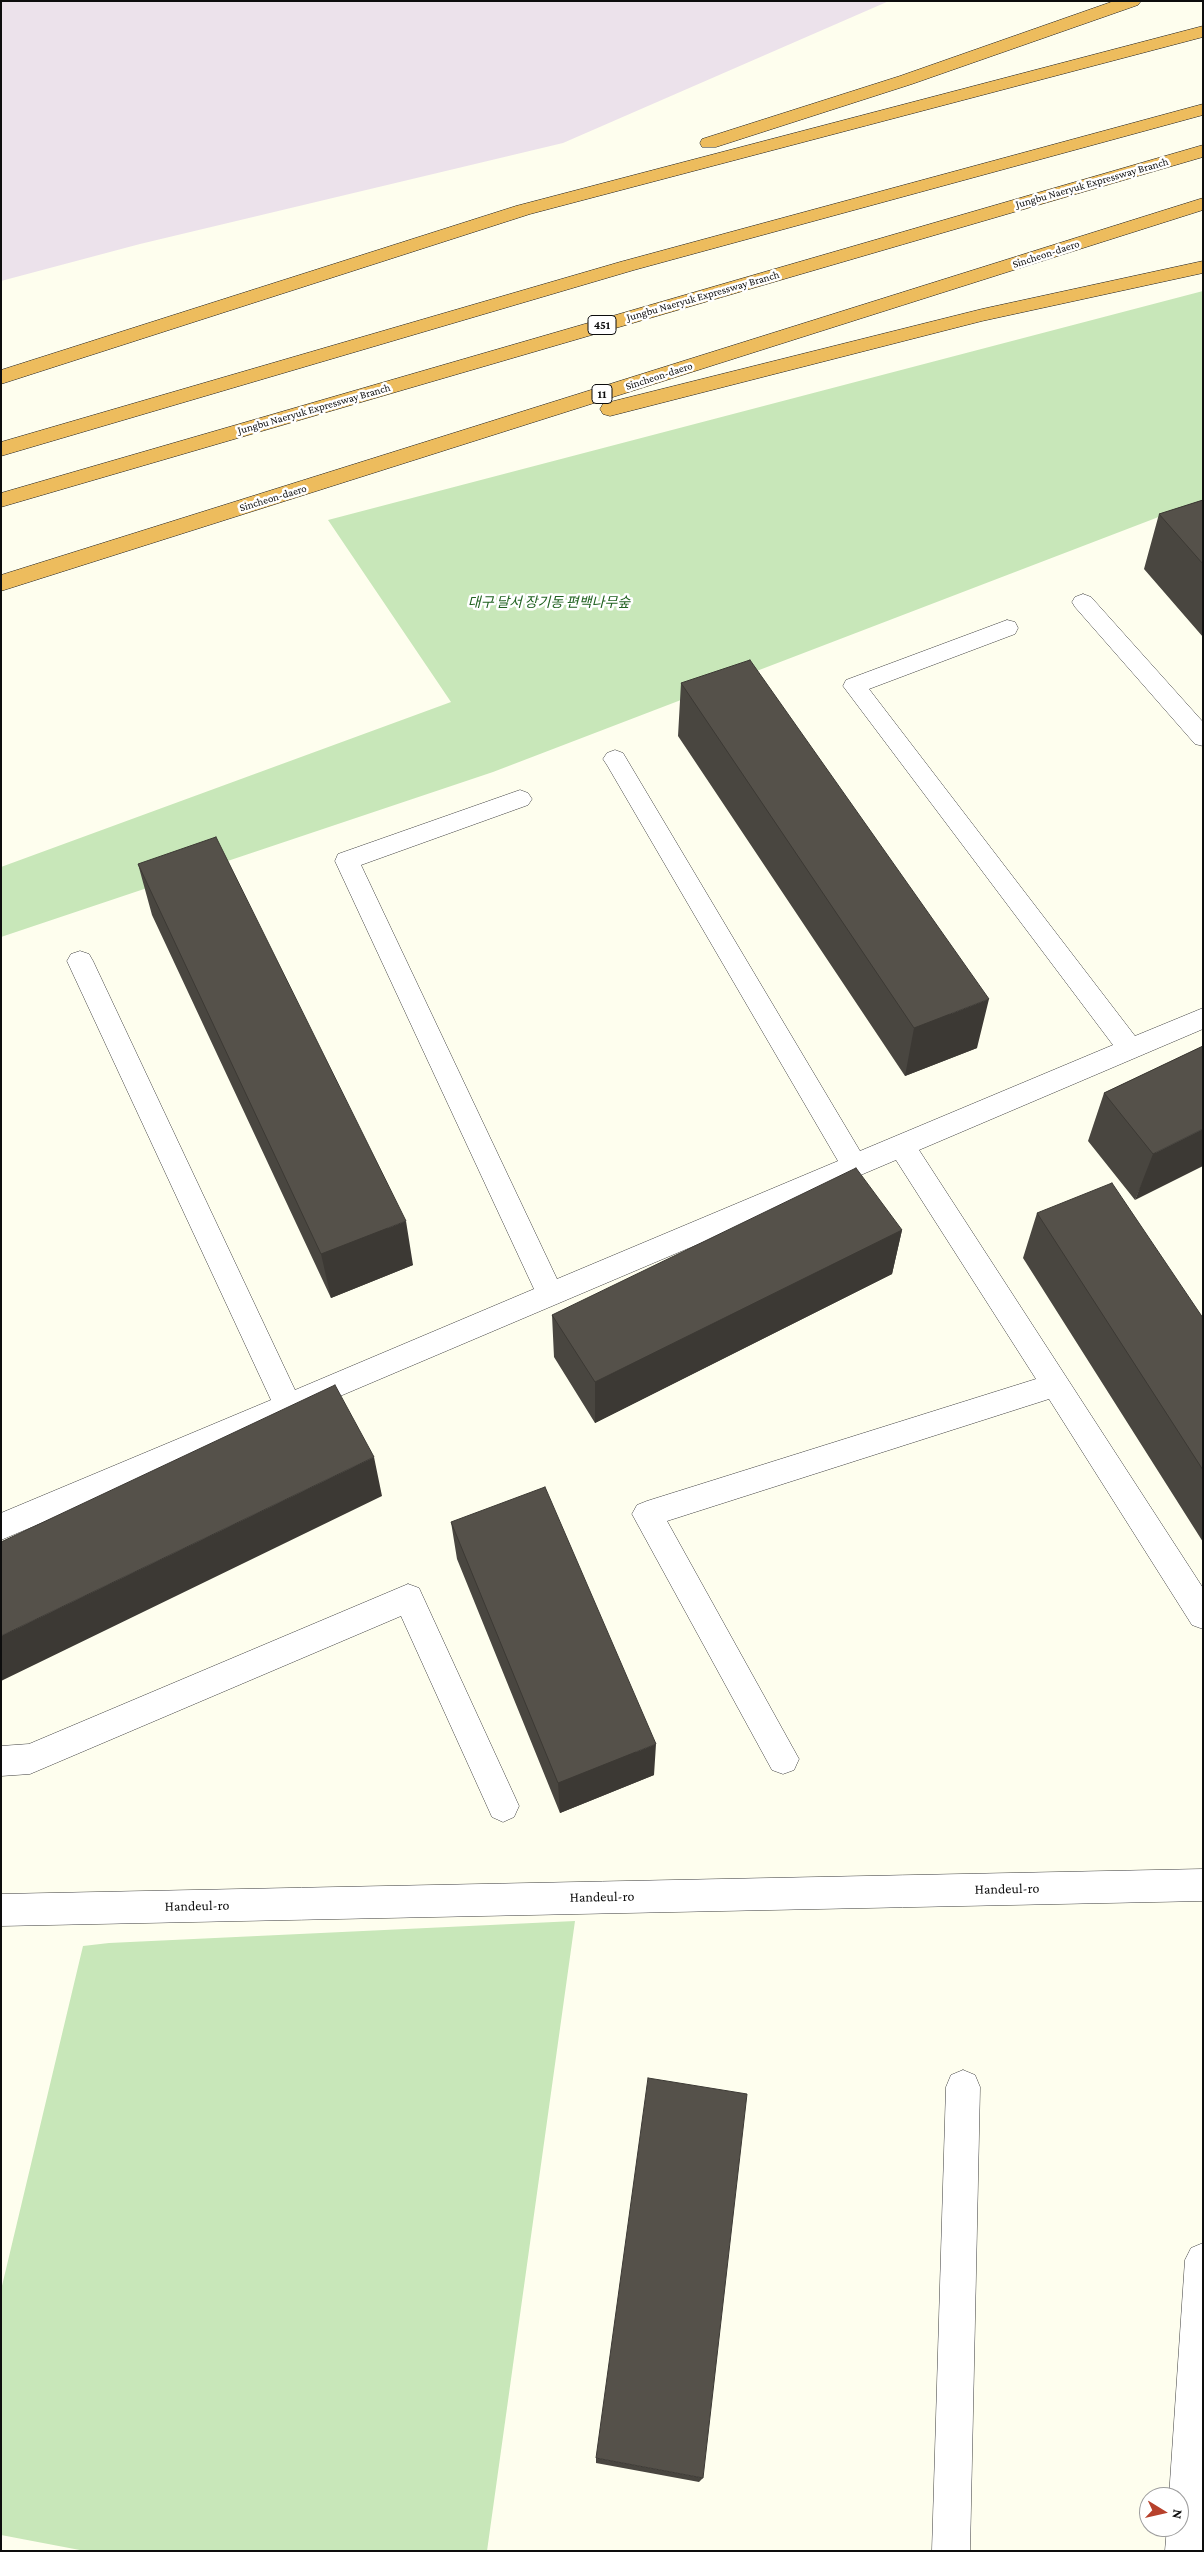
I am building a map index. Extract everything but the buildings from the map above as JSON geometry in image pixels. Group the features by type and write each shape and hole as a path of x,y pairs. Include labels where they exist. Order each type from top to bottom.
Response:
{"highway":[{"path":"523,210 625,171 906,80 1132,1"},
{"path":"1,377 523,210 1203,31"},
{"path":"1,450 626,266 1203,109"},
{"name":"Jungbu Naeryuk Expressway Branch","path":"1,500 1203,151"},
{"name":"Sincheon-daero","path":"1,582 325,482 1203,204"},
{"path":"325,482 982,315 1203,266"}],"street":[{"path":"1083,602 1203,738"},
{"path":"1007,628 854,686 1130,1049"},
{"path":"615,759 855,1166"},
{"path":"520,799 347,860 551,1295"},
{"path":"80,961 288,1406"},
{"path":"1,1527 1203,1018"},
{"path":"902,1146 1203,1615"},
{"path":"783,1759 646,1514 1055,1385"},
{"path":"1,1761 30,1759 408,1598 503,1806"},
{"name":"Handeul-ro","path":"1,1910 1203,1885"},
{"path":"951,2551 963,2087"},
{"path":"1184,2551 1203,2260"}],"shaded area":[{"path":"1,1 889,1 563,143 140,244 1,281"}],"green space":[{"name":"대구 달서 장기동 편백나무숲","path":"1203,291 1203,500 493,772 1,937 1,867 451,702 328,520"},
{"path":"575,1921 487,2551 85,2551 1,2535 1,2290 83,1946 109,1943"}]}
